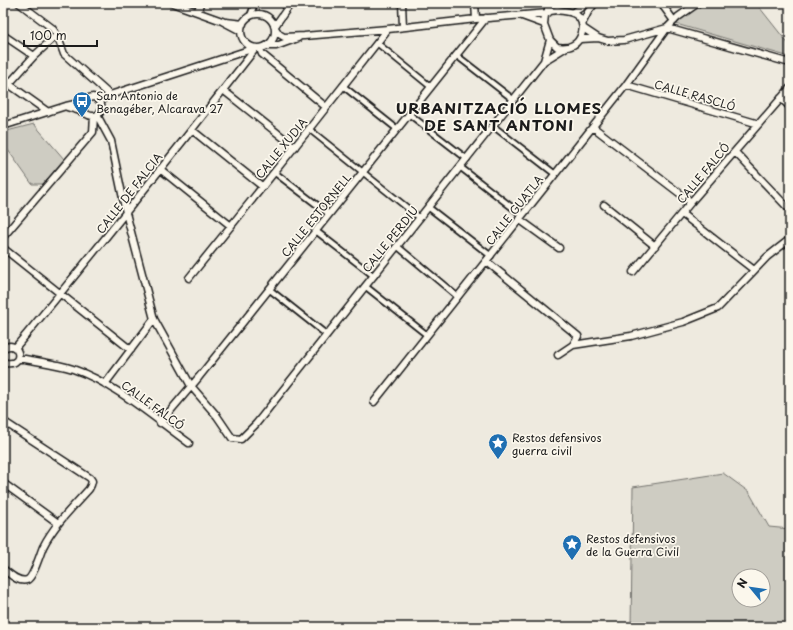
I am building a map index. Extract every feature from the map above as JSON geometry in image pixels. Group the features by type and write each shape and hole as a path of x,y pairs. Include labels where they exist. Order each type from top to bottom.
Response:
{"street":[{"path":"19,3 52,28 57,35 64,54 110,95"},
{"path":"172,3 222,21 241,31"},
{"path":"198,12 200,3"},
{"path":"250,16 255,3"},
{"path":"267,46 274,39 275,27 291,3"},
{"path":"402,3 403,27"},
{"path":"475,3 476,19"},
{"path":"326,107 262,54 257,48 251,47 244,41 241,31 246,19 256,14 261,14 267,16 271,20 279,34 284,36 304,36 548,13 550,11 557,10 572,12 580,19 582,33 580,39 575,44 565,48 558,47 550,40 544,24 548,13 548,3"},
{"path":"554,3 557,10"},
{"path":"572,12 582,7 586,3"},
{"path":"582,26 588,12 595,3"},
{"path":"662,3 674,21"},
{"name":"CALLE GUATLA","path":"374,402 626,86 667,28 678,17 698,3"},
{"path":"519,15 544,24"},
{"name":"CALLE ESTORNELL","path":"160,423 486,18"},
{"path":"222,21 243,24"},
{"path":"582,26 598,38"},
{"name":"CALLE XUDIA","path":"189,278 295,147 388,28"},
{"path":"580,39 598,38 608,41 624,40 667,28 790,63"},
{"path":"3,35 34,56"},
{"path":"9,84 34,56 57,35"},
{"path":"100,101 110,95 237,54 257,48 276,46 304,36"},
{"name":"CALLE PERDIU","path":"544,61 550,40"},
{"path":"237,54 244,41"},
{"path":"377,43 431,87"},
{"name":"CALLE DE FALCIA","path":"15,348 126,213 257,48"},
{"name":"CALLE PERDIU","path":"191,386 217,416 232,438 241,439 251,429 327,335 544,61 565,48"},
{"path":"456,55 514,100"},
{"path":"3,80 48,112"},
{"path":"343,86 397,129"},
{"name":"CALLE RASCLÓ","path":"626,86 759,124"},
{"name":"CALLE FALCÓ","path":"633,272 691,202 790,88"},
{"path":"223,90 295,147"},
{"path":"3,126 66,106 84,102 90,98 96,98 100,101 102,106 100,113 96,116 93,132 3,237"},
{"path":"781,98 790,107"},
{"path":"84,102 83,108 85,113"},
{"path":"66,106 88,115 96,116"},
{"path":"409,114 467,159"},
{"path":"96,116 111,141 126,213 154,319 191,386"},
{"path":"493,126 555,174"},
{"path":"593,126 691,202"},
{"path":"309,129 420,218"},
{"path":"192,130 263,187"},
{"path":"735,152 790,210"},
{"path":"460,167 559,248"},
{"path":"160,169 231,226"},
{"path":"274,172 329,214"},
{"path":"604,206 655,246"},
{"path":"428,207 491,256"},
{"path":"682,214 754,270"},
{"path":"316,231 374,276"},
{"path":"558,355 573,345 631,336 684,322 718,308 767,257 790,239"},
{"path":"397,246 458,297"},
{"path":"3,248 131,350"},
{"path":"486,261 578,336 573,345"},
{"path":"365,286 427,336"},
{"path":"269,289 327,335"},
{"path":"105,384 154,319"},
{"path":"3,349 8,346 13,346 19,354 18,359 13,363 4,364"},
{"name":"CALLE FALCÓ","path":"18,359 25,359 72,369 105,384 125,396 189,443"},
{"path":"3,421 90,478 92,481 89,489 58,523 43,547 34,572 30,578 26,580 15,578 3,568"},
{"path":"3,483 58,523"}],"shaded area":[{"path":"702,3 756,3 790,46 790,57 675,23"},
{"path":"34,124 64,159 43,184 32,184 3,143 3,132"},
{"path":"723,473 749,492 769,527 790,529 790,627 631,627 633,487"}],"place":[{"name":"San Antonio de Benagéber, Alcarava 27","path":"82,118"},
{"name":"Restos defensivos guerra civil","path":"498,460"},
{"name":"Restos defensivos de la Guerra Civil","path":"572,561"}],"district":[{"name":"URBANITZACIÓ LLOMES DE SANT ANTONI","path":"499,116"}]}
